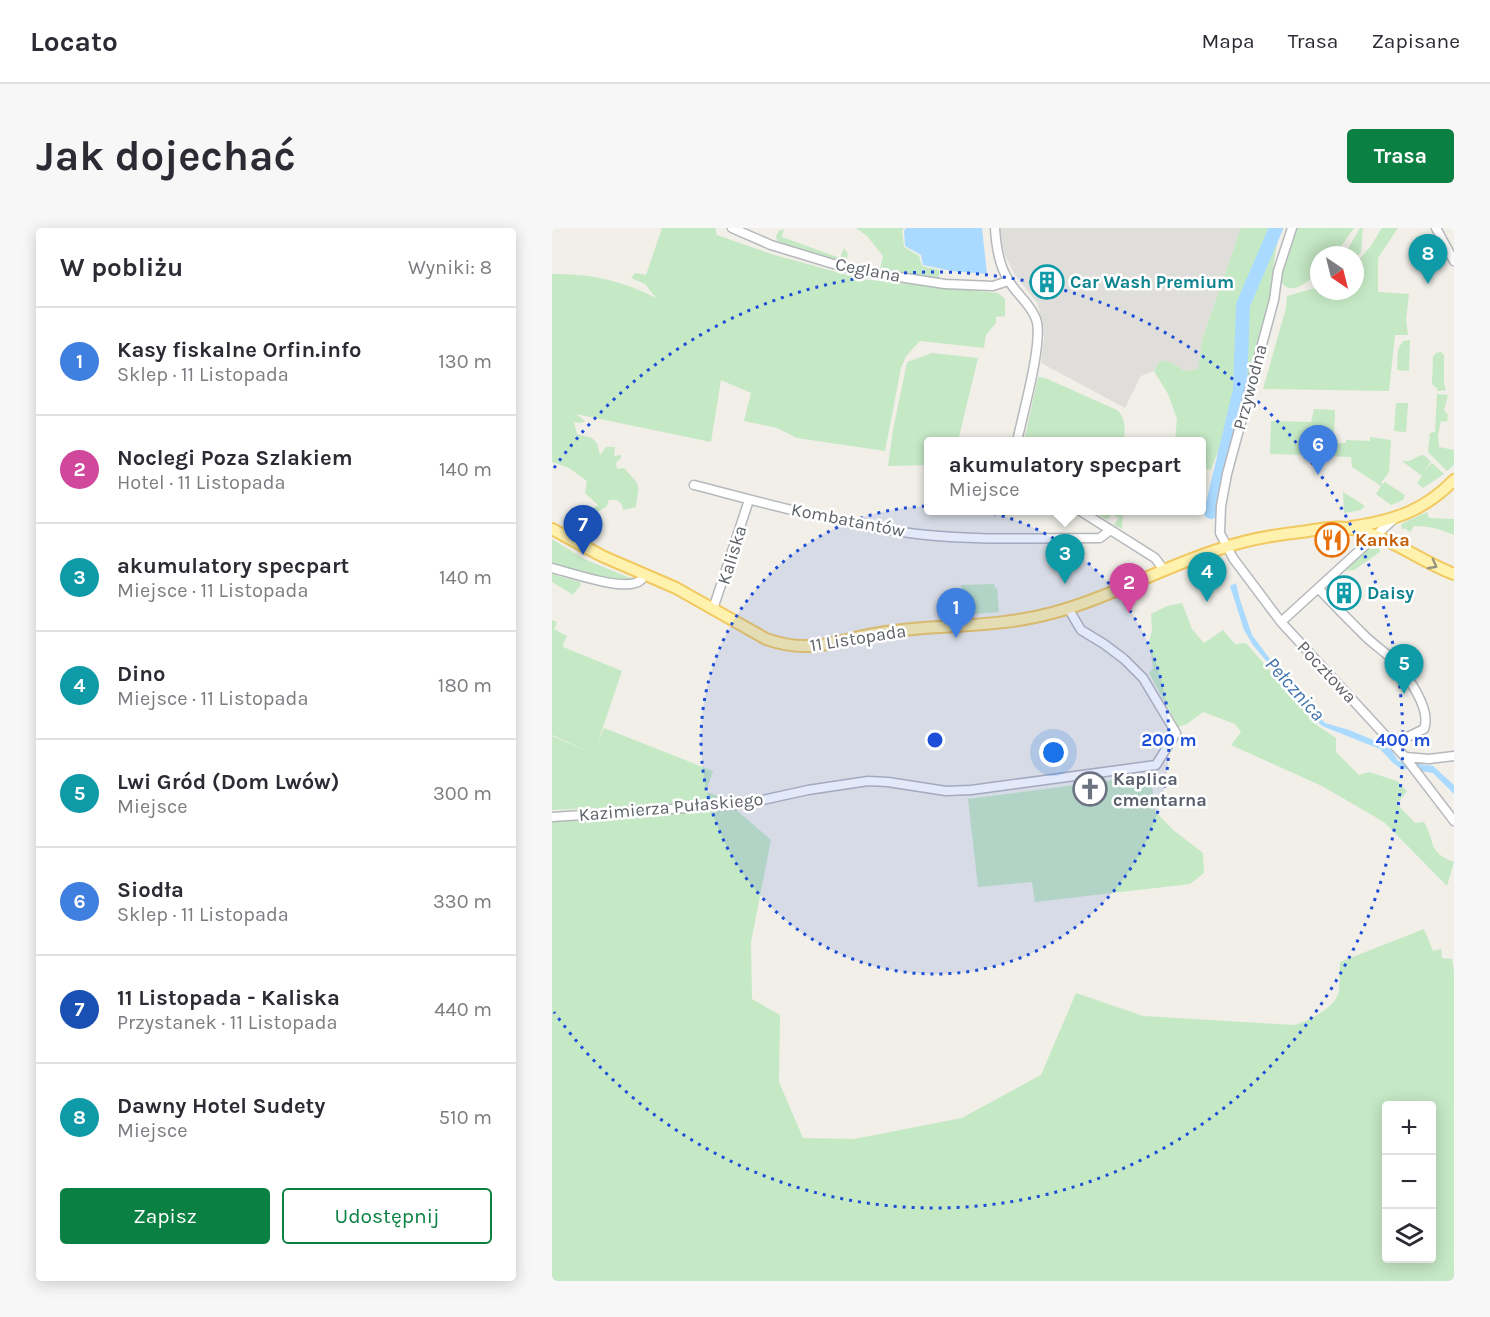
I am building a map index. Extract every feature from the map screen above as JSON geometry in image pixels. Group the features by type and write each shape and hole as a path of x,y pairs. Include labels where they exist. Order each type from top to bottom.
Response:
{"main road":[{"path":"1345,527 1395,518 1425,504 1454,480"},
{"name":"11 Listopada","path":"552,529 595,553 676,588 766,639 782,645 810,647 893,631 1012,622 1068,608 1226,547 1276,535 1345,527 1376,535 1454,574"}],"street":[{"name":"Ceglana","path":"732,228 771,245 854,270 945,284 993,286 1008,281"},
{"path":"995,228 1000,262 1008,281 1029,304 1036,320 1038,334 1018,437"},
{"name":"Przywodna","path":"1226,547 1220,532 1221,506 1227,474 1274,300 1278,271 1292,228"},
{"path":"1436,228 1454,261"},
{"name":"Kombatantów","path":"694,485 749,500 876,528 948,537 1100,538 1108,531"},
{"name":"Kaliska","path":"713,609 749,500"},
{"path":"1086,515 1108,531 1155,558 1164,570"},
{"path":"1281,622 1395,518"},
{"name":"Pocztowa","path":"1226,547 1281,622 1407,758 1454,821"},
{"path":"552,568 606,582 628,584 637,583 645,574"},
{"path":"1319,589 1393,661 1420,698 1426,711 1427,722 1424,729 1393,744"},
{"name":"Kazimierza Pułaskiego","path":"552,817 746,804 808,790 868,781 888,782 946,792 971,790 1156,765 1176,733 1143,678 1117,654 1080,630 1068,608"},
{"path":"1407,758 1429,759 1454,756"}],"shaded area":[{"path":"999,228 1241,228 1202,340 1198,369 1184,371 1160,361 1154,371 1141,376 1125,408 1041,363 1044,338 1038,304 1015,275 1004,253"}],"green space":[{"path":"662,228 715,228 717,235 771,254 862,279 998,293 1005,299 1005,316 996,317 996,323 986,335 984,348 920,341 906,356 901,368 885,451 797,438 777,428 744,421 751,393 721,380 711,442 576,414 585,421 574,422 577,434 592,438 597,443 600,455 606,447 615,447 614,456 621,455 616,463 617,469 624,468 638,486 636,507 623,510 617,500 609,500 607,506 594,514 591,510 598,505 585,493 587,481 569,468 552,462 552,274 606,279 656,298 645,284 631,278 635,273 646,275"},
{"path":"856,228 904,228 902,231 904,247 919,256 922,266 939,270 939,280 880,269 883,256 867,236"},
{"path":"1241,228 1282,228 1278,239 1265,319 1225,457 1217,454 1211,470 1206,469 1206,437 1175,437 1177,419 1168,394 1154,371 1160,361 1171,362 1184,371 1198,369 1202,340"},
{"path":"1297,228 1354,228 1341,246 1310,246 1310,280 1294,288 1288,288 1280,279"},
{"path":"1360,228 1363,228 1362,246 1350,246"},
{"path":"1382,228 1398,228 1378,258 1378,292 1409,294 1406,320 1408,335 1395,335 1389,391 1263,389 1286,308 1287,296 1310,290 1310,300 1364,300 1364,254"},
{"path":"784,229 782,237 840,258 844,248 848,254 846,261 842,263 780,243 776,236"},
{"path":"1410,340 1409,371 1397,370 1398,349 1403,341"},
{"path":"1441,352 1444,355 1446,390 1437,391 1432,384 1433,357 1436,353"},
{"path":"932,353 978,358 959,437 924,437 924,465 888,466 893,430 907,362"},
{"path":"1038,377 1117,410 1125,428 1124,437 1025,437"},
{"path":"1437,394 1448,395 1444,410 1448,415 1447,422 1441,421 1438,435 1439,447 1454,450 1454,465 1447,471 1428,452 1430,433 1435,432"},
{"path":"1396,403 1408,403 1406,432 1394,431"},
{"path":"1314,409 1335,410 1334,440 1337,443 1346,443 1346,440 1370,441 1370,437 1391,440 1389,472 1381,483 1385,482 1405,495 1403,500 1391,505 1376,494 1381,486 1352,467 1351,457 1328,456 1312,449 1311,455 1270,454 1271,421 1311,422"},
{"path":"1421,455 1431,462 1424,472 1432,463 1444,474 1423,488 1417,483 1422,476 1402,461 1409,461"},
{"path":"1343,492 1365,506 1361,510 1344,513"},
{"path":"1427,512 1429,518 1454,519 1454,535 1425,527 1414,526 1410,532 1404,528 1402,530 1403,523"},
{"path":"1100,515 1111,515 1107,520"},
{"path":"1114,515 1123,515 1122,529 1114,525 1119,518"},
{"path":"552,539 584,559 635,580 606,579 552,565"},
{"path":"1371,543 1379,546 1380,552 1354,570 1342,571"},
{"path":"552,574 580,582 581,585 570,598 572,594 552,582"},
{"path":"994,584 997,588 999,612 963,615 961,585"},
{"path":"1182,603 1192,629 1204,643 1223,630 1235,644 1246,643 1318,726 1336,738 1336,752 1359,775 1369,772 1397,781 1407,791 1397,804 1415,823 1424,822 1436,850 1454,862 1447,886 1384,822 1322,786 1231,745 1241,732 1235,724 1203,712 1187,724 1178,727 1149,673 1153,668 1149,641 1152,631 1151,614 1167,606"},
{"path":"552,620 557,622 554,629 567,636 563,647 622,671 597,745 604,728 713,771 706,792 737,802 552,810 552,736 594,754 552,735"},
{"path":"1151,775 1155,811 1172,829 1203,853 1204,873 1190,884 1035,902 1032,882 978,887 968,799"},
{"path":"734,808 771,840 751,942 752,999 780,1015 779,1082 803,1138 854,1139 962,1118 1041,1075 1076,993 1143,1016 1295,1025 1314,1017 1333,1003 1339,991 1340,962 1424,929 1433,951 1441,949 1442,958 1452,959 1454,972 1454,1281 552,1281 552,822"}],"water":[{"path":"906,228 982,228 987,274 952,271 923,265 921,255 905,246 904,231"},
{"path":"1236,583 1252,635 1325,723 1383,744 1392,751 1398,761 1433,766 1454,785 1454,794 1433,773 1400,768 1380,749 1322,726 1253,645 1244,630 1230,586"}],"waterway":[{"name":"Pełcznica","path":"1211,512 1240,390 1243,305 1276,228"}],"place":[{"name":"Car Wash Premium","path":"1047,282"},
{"name":"Dawny Hotel Sudety","path":"1428,284"},
{"name":"Siodła","path":"1318,475"},
{"name":"Kanka","path":"1332,540"},
{"name":"11 Listopada - Kaliska","path":"583,555"},
{"name":"akumulatory specpart","path":"1065,584"},
{"name":"Daisy","path":"1344,593"},
{"name":"Dino","path":"1207,602"},
{"name":"Noclegi Poza Szlakiem","path":"1129,613"},
{"name":"Kasy fiskalne Orfin.info","path":"956,638"},
{"name":"Lwi Gród (Dom Lwów)","path":"1404,694"},
{"name":"Kaplica cmentarna","path":"1090,789"}]}
